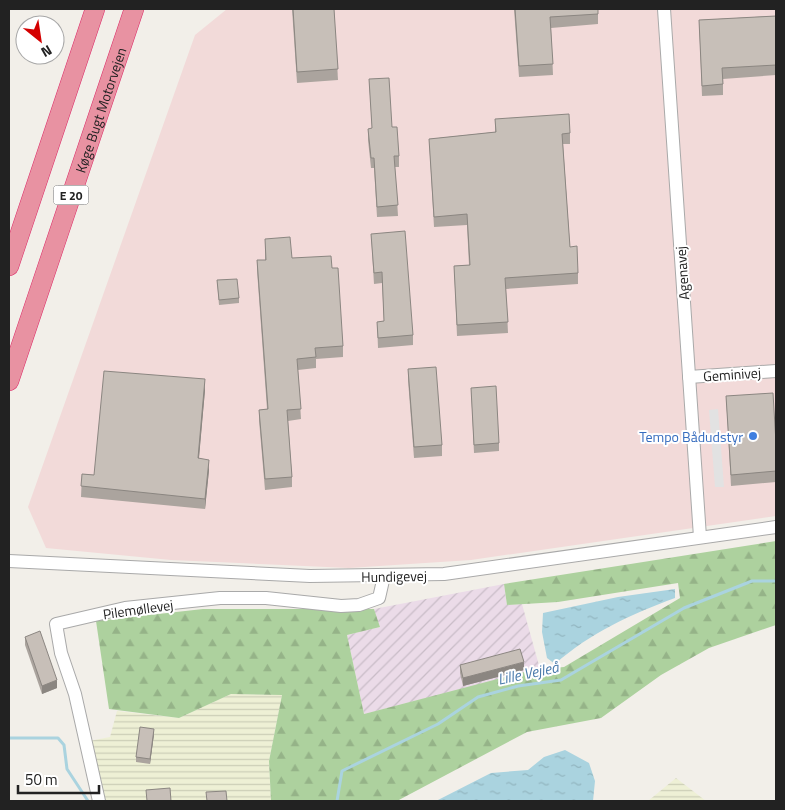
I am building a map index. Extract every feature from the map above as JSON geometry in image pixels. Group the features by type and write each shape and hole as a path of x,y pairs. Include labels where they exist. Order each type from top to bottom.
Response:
{"highway":[{"name":"E 20","path":"9,266 95,9"},
{"name":"Køge Bugt Motorvejen","path":"9,381 134,9"}],"street":[{"name":"Agenavej","path":"664,9 700,537"},
{"name":"Geminivej","path":"689,377 776,371"},
{"name":"Hundigevej","path":"9,561 310,576 444,574 572,558 700,537 776,527"},
{"name":"Pilemøllevej","path":"99,801 75,694 61,653 56,624 125,608 220,598 266,598 341,606 359,605 380,598 384,576"}],"shaded area":[{"path":"227,9 776,9 776,516 471,560 349,568 171,560 46,548 28,507 195,35"},
{"path":"718,409 724,487 715,487 709,410"},
{"path":"504,584 507,605 522,604 540,669 364,714 347,635 380,627 374,609"}],"green space":[{"path":"776,541 776,625 709,648 661,675 601,718 527,732 397,801 271,801 269,761 282,695 231,694 179,718 109,709 96,621 203,609 374,609 380,627 347,635 364,714 532,670 564,667 680,598 678,583 558,602 507,605 504,584"},
{"path":"231,694 282,695 269,761 271,801 99,801 84,742 110,737 117,711 179,718"},
{"path":"676,778 706,801 648,801"}],"water":[{"path":"675,589 675,598 612,625 582,643 555,664 547,658 542,632 543,613 618,597"},
{"path":"565,750 589,763 595,781 593,801 436,801 491,773 528,770 544,757"}],"building":[{"path":"293,9 334,9 338,69 297,72"},
{"path":"515,9 598,9 598,14 550,17 553,64 519,66"},
{"path":"776,16 776,65 722,68 723,84 702,86 699,20"},
{"path":"389,78 392,127 397,127 399,156 394,156 398,205 377,207 374,158 371,158 368,129 372,128 369,79"},
{"path":"569,114 570,133 562,134 570,247 577,246 578,273 505,278 508,322 457,325 454,266 470,265 467,214 434,217 429,139 496,132 495,119"},
{"path":"405,231 413,335 378,338 377,322 384,321 382,272 374,273 371,234"},
{"path":"290,237 292,258 331,256 332,268 338,268 343,346 315,348 316,357 297,359 301,409 287,410 292,477 265,479 259,410 268,409 257,260 266,260 265,239"},
{"path":"237,279 239,298 219,300 217,280"},
{"path":"436,367 442,445 414,447 408,369"},
{"path":"104,371 205,379 198,458 209,460 205,499 81,486 82,474 94,475"},
{"path":"496,386 499,443 474,445 471,388"},
{"path":"773,393 776,471 731,475 726,396"},
{"path":"40,631 57,680 42,686 25,637"},
{"path":"520,649 524,662 463,678 460,665"},
{"path":"140,727 154,729 150,759 136,757"},
{"path":"170,788 171,801 147,801 146,790"},
{"path":"226,791 227,801 207,801 206,792"}],"waterway":[{"name":"Lille Vejleå","path":"337,801 342,771 438,724 478,697 518,686 561,680 684,608 752,581 776,581"},
{"name":"Lille Vejleå","path":"9,738 58,738 64,745 67,769 88,801"}],"place":[{"name":"Tempo Bådudstyr","path":"753,436"}]}
